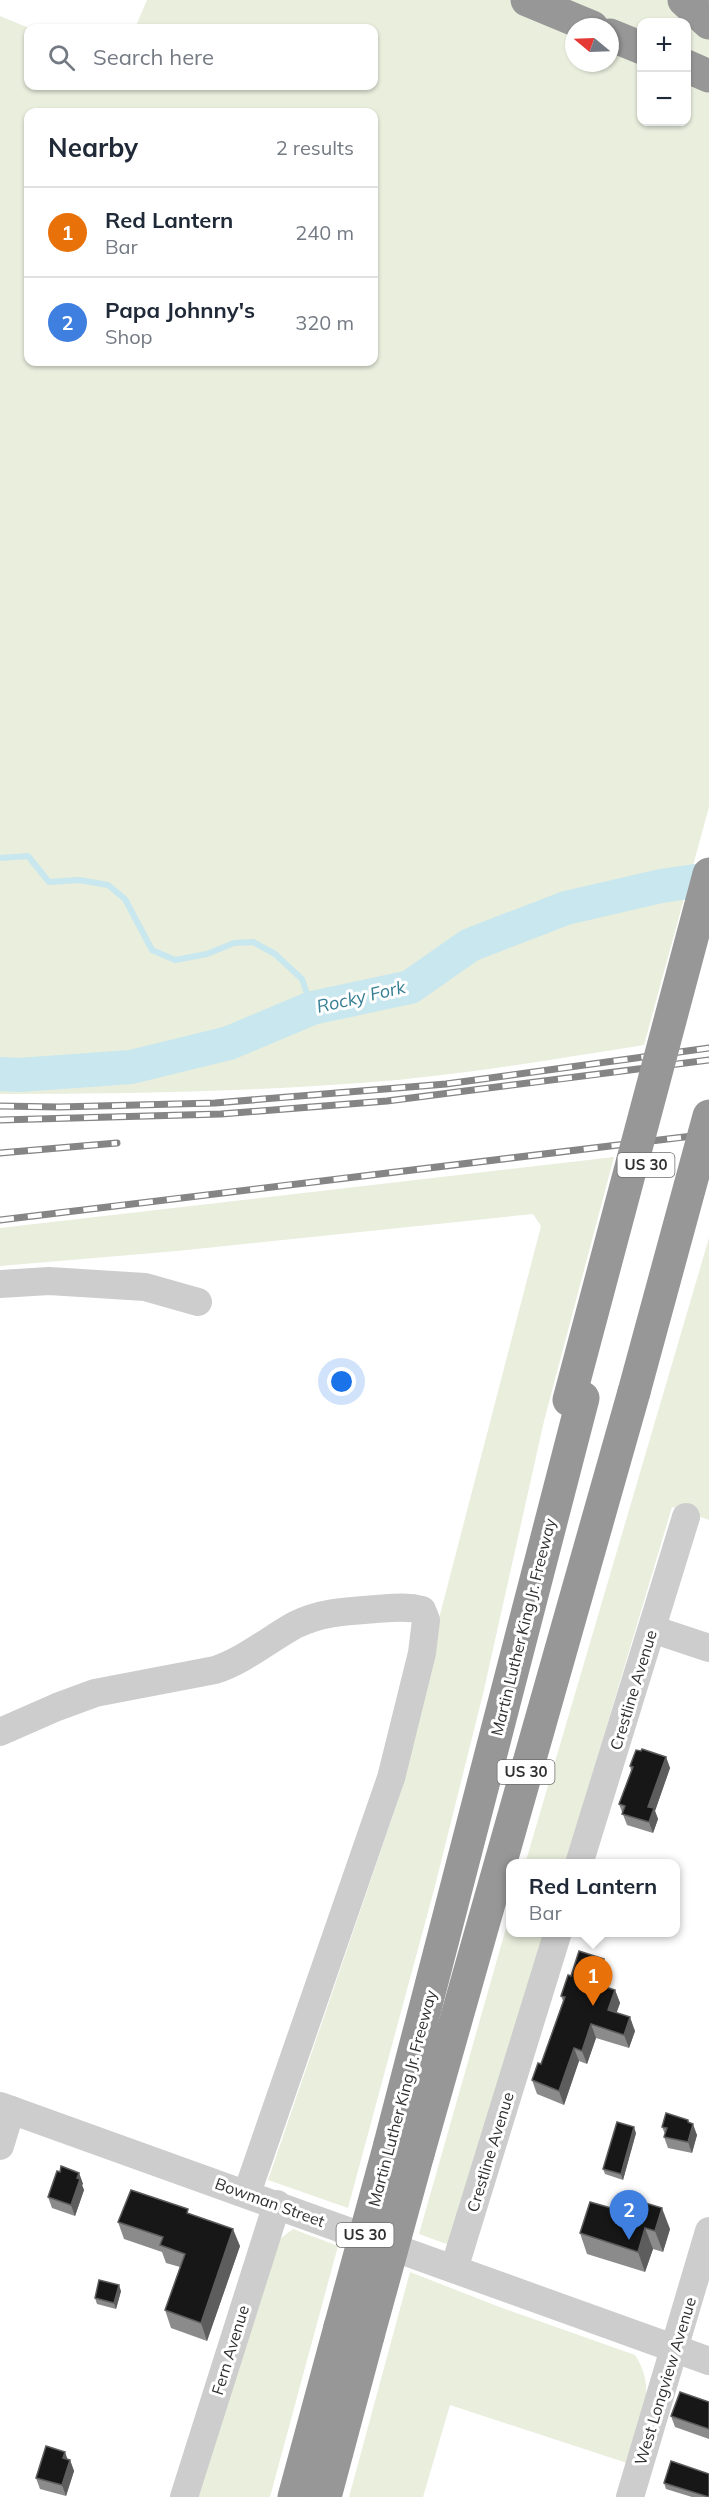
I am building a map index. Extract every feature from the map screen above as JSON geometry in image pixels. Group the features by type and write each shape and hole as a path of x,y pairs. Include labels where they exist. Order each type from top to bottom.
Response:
{"highway":[{"path":"684,0 709,23"},
{"path":"619,38 637,46"},
{"path":"691,68 709,76"},
{"path":"576,1399 709,874"},
{"name":"Martin Luther King Jr. Freeway","path":"404,2149 576,1399 709,932"},
{"name":"Martin Luther King Jr. Freeway","path":"294,2497 354,2331 404,2149 607,1490 643,1390 709,1116"},
{"path":"643,1390 709,1177"},
{"name":"Martin Luther King Jr. Freeway","path":"325,2497 354,2331"}],"street":[{"path":"0,1284 49,1281 145,1287 198,1302"},
{"name":"Crestline Avenue","path":"580,1859 686,1517"},
{"path":"0,1732 95,1693 215,1670 234,1663 296,1625 313,1618 348,1611 411,1607 422,1610 426,1620 422,1653 391,1778 247,2193"},
{"path":"652,1629 709,1648"},
{"name":"Crestline Avenue","path":"454,2269 556,1937"},
{"path":"0,2146 6,2108"},
{"name":"Bowman Street","path":"6,2108 709,2361"},
{"name":"Fern Avenue","path":"184,2497 277,2204"},
{"name":"West Longview Avenue","path":"637,2495 709,2231"}],"green space":[{"path":"147,0 709,0 709,807 644,1045 467,1072 360,1083 180,1092 0,1094 0,16 24,26 24,90 378,90 378,24 137,24"},
{"path":"614,1157 544,1421 483,1694 435,1886 348,2208 268,2180 403,1786 436,1630 541,1226 533,1214 177,1251 0,1266 0,1228"},
{"path":"709,1238 709,1520 672,1507 567,1859 526,1859"},
{"path":"506,1928 506,1937 544,1937 452,2246 419,2234"},
{"path":"293,2229 338,2246 270,2497 193,2497 276,2242"},
{"path":"410,2272 502,2308 635,2355 646,2382 646,2395 641,2422 627,2463 450,2405 423,2497 349,2497"}],"building":[{"path":"642,1749 666,1757 648,1807 654,1808 649,1822 622,1814 625,1806 619,1804 633,1767 630,1766 636,1750 641,1751"},
{"path":"579,1951 604,1959 596,1984 615,1990 608,2010 630,2017 624,2035 591,2024 582,2051 574,2048 559,2091 532,2080 538,2063 541,2064 565,1997 561,1996 568,1975 571,1976"},
{"path":"666,2113 688,2120 693,2124 688,2142 664,2137 667,2128 662,2127"},
{"path":"617,2122 634,2127 621,2174 603,2169"},
{"path":"61,2166 79,2173 77,2178 80,2179 71,2205 48,2197"},
{"path":"131,2190 188,2209 187,2213 233,2229 201,2323 165,2310 185,2254 160,2245 163,2237 118,2222"},
{"path":"622,2196 662,2208 655,2231 645,2228 638,2252 580,2233 590,2202 618,2210"},
{"path":"99,2280 119,2285 114,2303 95,2298"},
{"path":"680,2392 709,2402 709,2429 671,2416"},
{"path":"46,2446 65,2452 63,2458 70,2460 62,2485 36,2478"},
{"path":"671,2461 709,2474 709,2497 664,2483"}],"waterway":[{"path":"0,858 28,856 49,882 79,880 108,885 125,899 152,950 175,960 207,954 234,943 253,942 275,954 302,979 312,1008"},
{"name":"Rocky Fork","path":"0,1074 19,1075 131,1067 229,1043 312,1008 410,987 470,945 566,908 661,886 709,879"}],"railway":[{"path":"0,1106 59,1107 215,1103 446,1084 709,1048"},
{"path":"0,1120 221,1114 387,1101 709,1060"},
{"path":"0,1220 709,1134"},
{"path":"0,1153 117,1143"}],"place":[{"name":"Red Lantern","path":"593,2006"},
{"name":"Papa Johnny's","path":"629,2240"}]}
